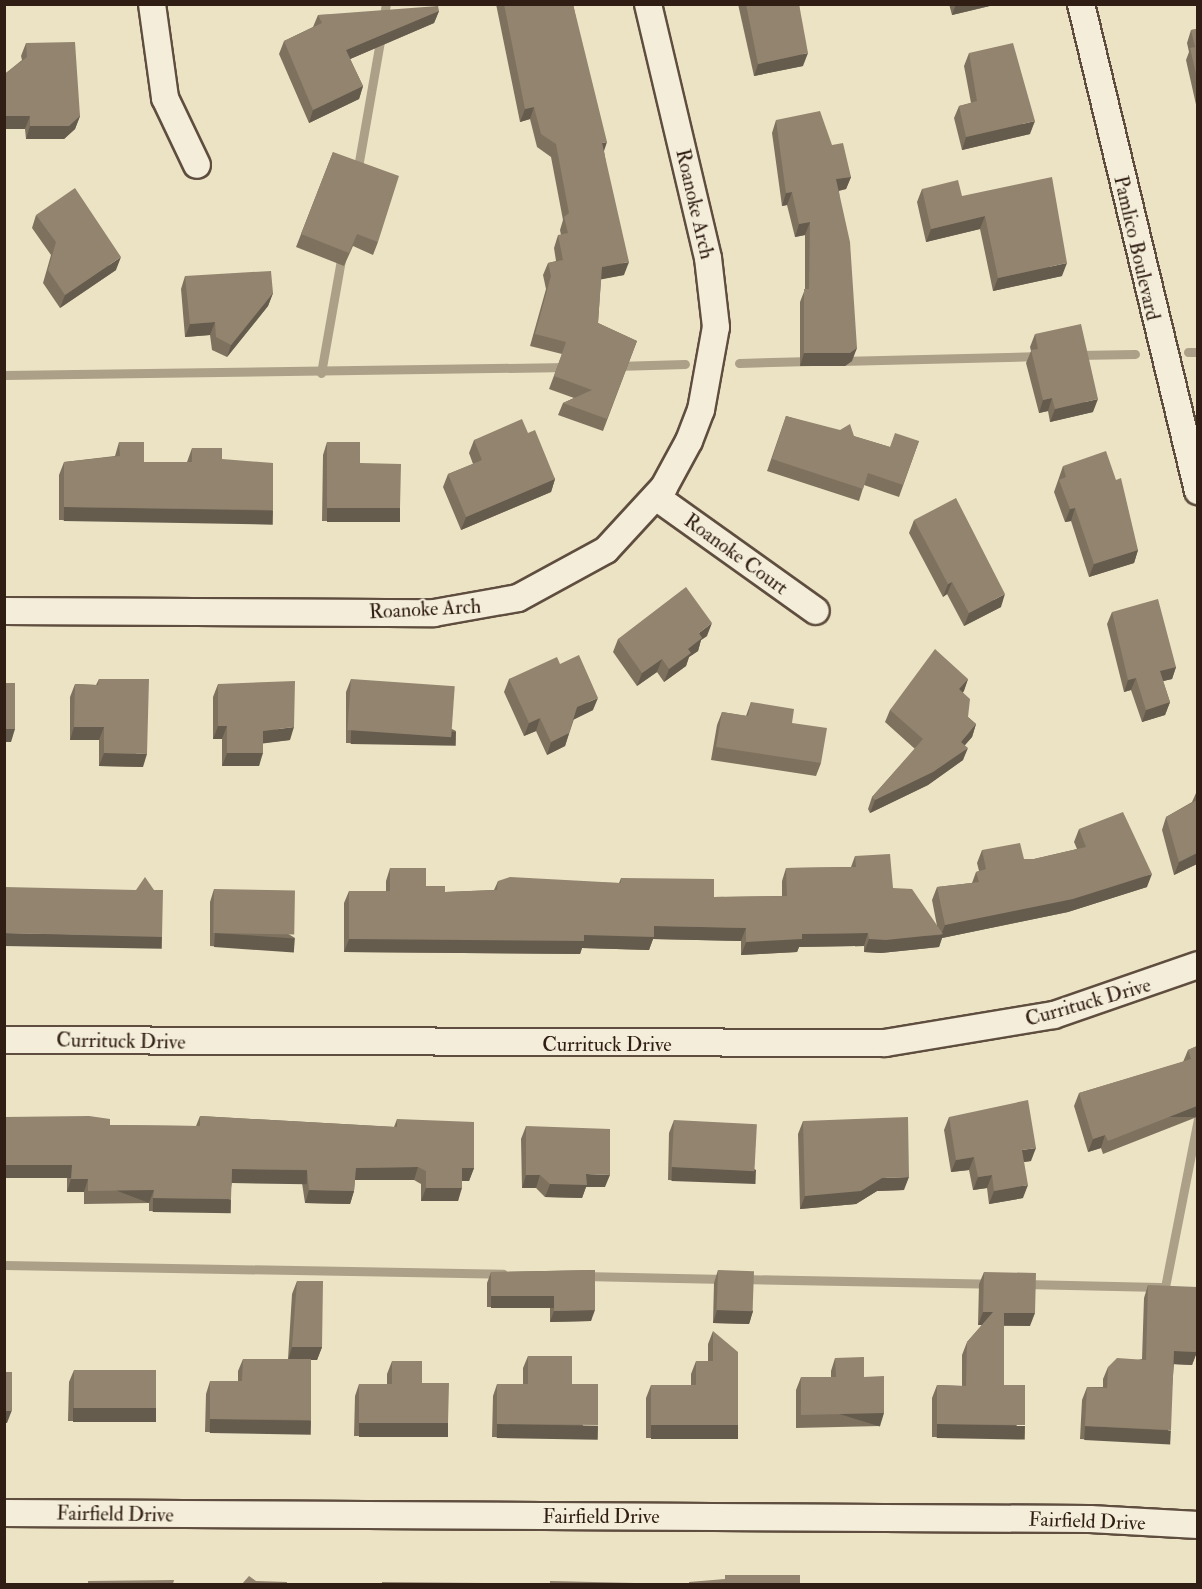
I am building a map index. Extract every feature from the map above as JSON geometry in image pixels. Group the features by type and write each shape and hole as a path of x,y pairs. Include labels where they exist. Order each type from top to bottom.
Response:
{"street":[{"path":"153,4 165,98 197,165"},
{"name":"Roanoke Arch","path":"4,611 434,613 484,608 564,578 606,550 656,497 701,410 716,327 708,258 648,4"},
{"name":"Pamlico Boulevard","path":"1081,4 1197,491"},
{"name":"Roanoke Court","path":"656,497 816,611"},
{"name":"Currituck Drive","path":"4,1040 885,1043 1054,1015 1197,965"},
{"name":"Fairfield Drive","path":"4,1513 1078,1519 1197,1525"}],"building":[{"path":"504,4 573,4 607,142 602,143 629,262 602,267 598,323 637,341 607,419 563,403 592,390 554,376 566,342 535,334 551,276 548,263 563,260 558,235 568,233 564,217 569,213 556,144 541,134 534,107 525,109"},
{"path":"746,4 799,4 808,53 758,64"},
{"path":"438,6 439,11 346,50 363,86 313,110 284,41 322,23 318,15"},
{"path":"1197,29 1197,78 1190,48 1195,47 1191,30"},
{"path":"75,42 80,116 69,126 30,126 30,116 6,116 6,73 27,57 26,43"},
{"path":"1013,43 1035,121 966,137 959,106 977,101 969,53"},
{"path":"820,111 832,145 843,143 851,177 836,179 850,242 857,348 850,353 804,353 804,289 809,289 810,222 799,224 792,192 786,193 776,120"},
{"path":"333,152 399,176 378,242 357,234 349,253 301,234"},
{"path":"1052,177 1067,263 998,278 985,216 931,229 922,189 958,180 962,196"},
{"path":"75,188 121,257 65,295 48,270 56,242 36,215"},
{"path":"271,271 273,293 231,345 216,337 215,322 190,324 185,276"},
{"path":"1081,324 1098,399 1055,409 1052,398 1043,400 1031,350 1038,349 1035,334"},
{"path":"786,416 840,430 850,424 854,436 890,447 895,433 919,441 903,485 868,473 863,489 772,459"},
{"path":"522,419 528,433 535,430 555,479 466,517 448,474 482,460 474,440"},
{"path":"119,442 144,442 144,462 192,462 192,448 222,448 222,459 273,463 273,510 64,507 64,462 120,456"},
{"path":"327,442 360,442 360,463 401,464 400,508 327,508"},
{"path":"1106,451 1116,480 1121,478 1138,550 1094,564 1075,508 1070,509 1059,480 1066,477 1063,466"},
{"path":"956,498 1005,594 969,613 952,582 948,584 914,520"},
{"path":"686,587 712,623 699,633 702,638 688,649 691,653 669,669 662,659 642,673 618,639"},
{"path":"1158,599 1176,667 1160,671 1170,702 1146,710 1136,678 1128,680 1112,612"},
{"path":"935,649 968,679 959,689 970,699 968,717 976,724 961,742 968,748 933,772 875,800 872,797 923,739 890,710"},
{"path":"579,655 598,698 577,707 569,733 551,742 540,718 529,723 509,679 557,657 560,664"},
{"path":"99,679 149,679 147,754 104,753 104,727 74,727 75,684 98,685"},
{"path":"351,679 455,686 451,737 347,730"},
{"path":"295,681 294,727 263,731 263,753 227,753 227,726 218,726 218,684"},
{"path":"4,683 15,683 15,729 4,729"},
{"path":"751,702 794,709 792,723 827,728 821,763 716,747 722,712 748,716"},
{"path":"1197,800 1197,853 1179,862 1166,817"},
{"path":"1123,812 1152,874 1073,899 945,925 937,887 979,882 976,872 986,869 982,850 1020,843 1024,859 1034,859 1086,847 1079,829"},
{"path":"890,854 893,888 912,889 943,934 886,940 869,939 868,933 802,934 802,939 746,942 746,928 654,926 654,937 584,935 584,941 349,939 349,891 390,891 390,868 426,868 426,886 445,886 445,892 497,890 498,881 510,877 621,883 621,878 714,879 714,897 787,896 786,868 856,867 855,856"},
{"path":"145,877 154,890 163,890 162,937 4,933 4,887 136,890"},
{"path":"214,889 295,890 294,934 213,933"},
{"path":"1197,1046 1197,1106 1108,1141 1105,1135 1093,1139 1079,1093 1191,1059 1188,1050"},
{"path":"1028,1100 1036,1148 1022,1150 1028,1185 994,1191 992,1175 978,1177 974,1157 956,1160 949,1117"},
{"path":"89,1116 110,1119 110,1125 200,1126 200,1116 397,1127 397,1119 474,1122 474,1168 462,1168 462,1188 426,1188 426,1171 418,1167 356,1168 354,1191 309,1190 307,1170 232,1169 231,1199 153,1198 154,1190 88,1191 88,1179 71,1179 72,1165 4,1165 4,1117"},
{"path":"908,1117 909,1177 882,1178 861,1191 805,1196 803,1121"},
{"path":"674,1120 757,1124 754,1171 672,1167"},
{"path":"526,1126 610,1129 610,1175 586,1174 587,1185 550,1184 540,1175 526,1175"},
{"path":"595,1270 595,1310 554,1311 554,1296 491,1296 491,1272"},
{"path":"718,1270 754,1271 753,1311 717,1310"},
{"path":"984,1272 1036,1273 1035,1313 1004,1313 1004,1385 1025,1385 1025,1425 937,1424 937,1385 966,1386 967,1342 993,1312 983,1312"},
{"path":"297,1281 323,1281 322,1347 292,1347"},
{"path":"1148,1285 1197,1287 1197,1352 1174,1351 1171,1430 1085,1426 1087,1387 1107,1388 1108,1367 1117,1358 1146,1360"},
{"path":"713,1331 738,1352 738,1425 651,1425 651,1385 696,1385 696,1361 713,1361"},
{"path":"528,1356 572,1356 572,1384 598,1384 598,1425 497,1424 497,1384 528,1384"},
{"path":"864,1357 864,1377 884,1376 884,1413 801,1415 801,1377 836,1377 835,1358"},
{"path":"243,1359 311,1359 311,1420 210,1419 210,1381 242,1381"},
{"path":"392,1361 422,1361 422,1383 449,1383 448,1423 359,1423 359,1384 392,1384"},
{"path":"74,1370 156,1370 156,1408 74,1408"},
{"path":"4,1372 12,1372 12,1411 4,1411"},
{"path":"725,1575 800,1575 800,1584 689,1584 689,1582 725,1579"},
{"path":"249,1576 256,1581 287,1582 287,1584 242,1584"},
{"path":"174,1580 173,1584 88,1584 88,1581"},
{"path":"550,1581 635,1583 635,1584 550,1584"},
{"path":"382,1582 485,1583 485,1584 382,1584"}],"waterway":[{"path":"383,22 386,4"},
{"path":"357,173 381,35"},
{"path":"321,373 342,254"},
{"path":"1188,352 1198,352"},
{"path":"1077,355 1135,354"},
{"path":"840,361 1040,356"},
{"path":"739,363 812,361"},
{"path":"616,366 685,364"},
{"path":"4,375 569,367"},
{"path":"1165,1287 1198,1119"},
{"path":"4,1265 503,1274"},
{"path":"583,1276 725,1279"},
{"path":"742,1279 992,1284"},
{"path":"1024,1284 1160,1287"}]}
